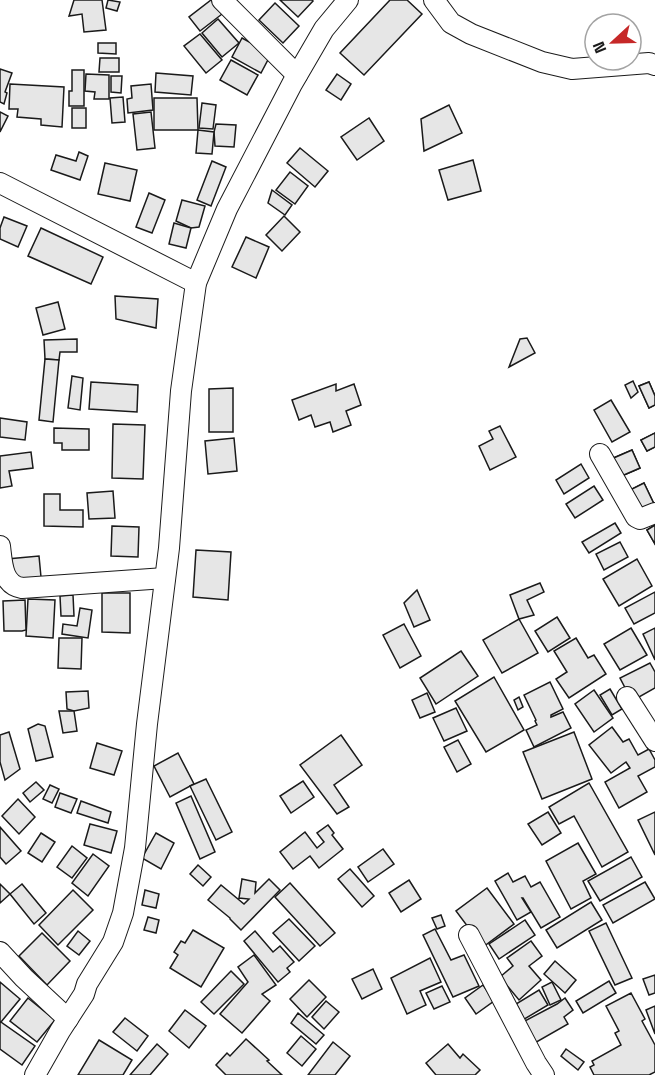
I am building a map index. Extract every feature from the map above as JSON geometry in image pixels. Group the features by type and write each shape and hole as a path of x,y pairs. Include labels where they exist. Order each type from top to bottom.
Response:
{"street":[{"path":"222,0 297,75"},
{"path":"35,1075 113,942 123,913 135,848 147,724 169,548 181,391 196,283 227,209 297,75 324,29 348,0"},
{"path":"434,0 450,23 471,34 542,62 572,69 649,63 655,65"},
{"path":"0,183 196,283"},
{"path":"600,454 636,518 640,519 655,513"},
{"path":"0,546 6,578 16,587 165,578"},
{"path":"627,697 655,741"},
{"path":"469,935 544,1075"},
{"path":"0,952 68,1019"}],"building":[{"path":"74,0 102,0 106,30 84,32 82,14 69,16"},
{"path":"108,0 120,2 117,11 106,8"},
{"path":"211,0 217,0 226,11 200,31 189,17"},
{"path":"280,0 312,0 313,1 298,17"},
{"path":"390,0 407,0 422,14 364,75 340,53"},
{"path":"275,3 299,26 283,43 259,20"},
{"path":"218,19 239,43 222,57 202,33"},
{"path":"200,34 222,60 206,73 184,46"},
{"path":"242,38 271,54 261,73 232,57"},
{"path":"98,43 116,43 116,54 98,53"},
{"path":"100,58 119,58 119,72 99,72"},
{"path":"231,60 258,75 247,95 220,80"},
{"path":"0,69 12,73 5,92 7,93 4,104 0,102"},
{"path":"72,70 84,70 84,106 69,106"},
{"path":"156,73 193,76 191,95 155,92"},
{"path":"86,74 109,75 109,99 94,99 95,92 85,91"},
{"path":"337,74 351,84 341,100 326,90"},
{"path":"111,76 122,76 121,93 111,92"},
{"path":"10,84 64,87 62,127 41,125 41,119 17,117 18,109 9,109"},
{"path":"151,84 153,110 128,113 127,99 132,98 131,86"},
{"path":"123,97 125,122 112,123 110,98"},
{"path":"154,98 197,98 198,130 154,130"},
{"path":"202,103 216,105 213,129 199,128"},
{"path":"449,105 462,133 424,151 421,119"},
{"path":"72,108 86,108 86,128 72,128"},
{"path":"0,112 8,116 0,132"},
{"path":"151,112 155,148 137,150 133,114"},
{"path":"369,118 384,141 357,160 341,137"},
{"path":"216,124 236,125 234,147 215,146"},
{"path":"198,130 214,132 212,154 196,153"},
{"path":"300,148 328,171 315,187 287,163"},
{"path":"79,152 88,156 80,180 51,170 56,155 76,161"},
{"path":"473,160 481,191 448,200 439,170"},
{"path":"212,161 226,167 211,206 197,200"},
{"path":"105,163 137,170 130,201 98,194"},
{"path":"290,172 308,186 295,204 276,190"},
{"path":"272,190 292,205 285,215 268,203"},
{"path":"149,193 165,200 152,233 136,227"},
{"path":"182,200 205,206 199,227 191,228 176,221"},
{"path":"284,216 300,232 282,251 266,235"},
{"path":"4,217 27,226 18,247 0,239 0,228"},
{"path":"174,223 191,228 186,248 169,244"},
{"path":"41,228 103,257 91,284 28,256"},
{"path":"246,237 269,247 256,278 232,267"},
{"path":"115,296 158,299 156,328 116,319"},
{"path":"58,302 65,329 43,335 36,308"},
{"path":"527,338 535,353 509,367 520,339"},
{"path":"77,339 77,352 60,352 59,360 45,359 44,340"},
{"path":"45,359 59,360 53,422 39,420"},
{"path":"72,376 83,378 80,410 68,408"},
{"path":"633,381 638,392 631,398 625,385"},
{"path":"91,382 138,385 137,412 89,409"},
{"path":"649,382 655,396 655,405 649,408 639,386"},
{"path":"649,382 655,396 655,405 649,408 639,386"},
{"path":"336,384 336,391 354,384 361,405 346,411 351,425 333,432 330,422 315,427 311,415 299,420 292,400"},
{"path":"233,388 233,432 209,432 209,389"},
{"path":"611,400 630,432 612,442 594,410"},
{"path":"0,418 27,422 25,440 0,437"},
{"path":"113,424 145,425 143,479 112,478"},
{"path":"500,426 516,457 490,470 479,446 493,439 489,431"},
{"path":"54,428 89,429 89,450 62,450 62,443 54,443"},
{"path":"655,433 655,447 647,451 641,440"},
{"path":"655,433 655,447 647,451 641,440"},
{"path":"234,438 237,471 208,474 205,441"},
{"path":"632,450 640,468 617,478 609,460"},
{"path":"632,450 640,468 617,478 609,460"},
{"path":"31,452 33,468 9,471 12,486 0,488 0,456"},
{"path":"581,464 589,478 564,494 556,480"},
{"path":"644,483 655,506 637,515 626,492"},
{"path":"644,483 655,506 637,515 626,492"},
{"path":"594,486 603,500 575,518 566,504"},
{"path":"113,491 115,518 89,519 87,493"},
{"path":"44,494 60,494 60,510 83,510 83,527 44,526"},
{"path":"615,523 621,533 589,553 582,542"},
{"path":"655,525 655,544 647,530"},
{"path":"655,525 655,544 647,530"},
{"path":"112,526 139,527 138,557 111,556"},
{"path":"620,542 628,557 604,570 596,554"},
{"path":"196,550 231,552 228,600 193,597"},
{"path":"39,556 41,577 9,581 7,559"},
{"path":"637,559 652,586 619,606 603,579"},
{"path":"540,583 544,592 527,600 534,615 519,619 510,595"},
{"path":"417,590 430,620 414,627 404,603"},
{"path":"655,592 655,613 634,624 625,608"},
{"path":"102,593 130,593 130,633 102,632"},
{"path":"73,595 74,616 61,616 60,596"},
{"path":"28,599 55,600 53,638 26,636"},
{"path":"25,600 26,630 4,631 3,601"},
{"path":"80,608 92,610 88,638 62,634 63,624 77,626"},
{"path":"557,617 570,638 548,652 535,631"},
{"path":"519,619 538,653 502,673 483,640"},
{"path":"404,624 421,656 400,668 383,635"},
{"path":"631,628 647,655 620,670 604,644"},
{"path":"655,628 655,660 643,634"},
{"path":"59,638 82,638 81,669 58,668"},
{"path":"576,638 588,658 594,655 606,674 569,698 556,679 567,672 554,651"},
{"path":"461,651 478,676 436,704 420,678"},
{"path":"650,663 655,672 655,688 632,701 620,678"},
{"path":"494,677 524,730 486,752 455,701"},
{"path":"550,682 563,709 551,717 563,712 571,728 534,747 526,730 537,725 524,695"},
{"path":"610,689 622,709 612,715 600,695"},
{"path":"594,690 613,718 594,732 575,704"},
{"path":"88,691 89,708 74,711 67,709 66,692"},
{"path":"427,693 435,712 420,718 412,700"},
{"path":"519,697 523,707 518,710 514,700"},
{"path":"456,708 467,731 444,741 433,718"},
{"path":"59,711 74,711 77,731 63,733"},
{"path":"38,724 45,726 53,757 36,761 28,729"},
{"path":"612,727 623,742 629,739 638,755 649,749 655,760 655,767 638,776 647,792 619,808 605,782 630,768 626,762 611,773 589,745"},
{"path":"9,732 20,769 5,780 0,762 0,735"},
{"path":"574,732 592,779 542,799 523,752"},
{"path":"341,735 362,765 334,785 349,807 337,814 300,765"},
{"path":"458,740 471,764 457,772 444,747"},
{"path":"97,743 122,751 114,775 90,768"},
{"path":"178,753 194,784 170,797 154,766"},
{"path":"206,779 232,832 216,840 190,786"},
{"path":"303,781 314,797 291,813 280,796"},
{"path":"36,782 44,790 30,802 23,793"},
{"path":"589,783 628,852 602,867 574,816 559,824 549,807"},
{"path":"50,785 59,789 52,803 43,799"},
{"path":"60,793 77,799 71,813 55,807"},
{"path":"191,796 215,852 200,859 176,803"},
{"path":"18,799 35,817 19,834 2,816"},
{"path":"81,801 111,812 108,823 77,813"},
{"path":"548,812 561,833 542,845 528,824"},
{"path":"655,812 655,855 638,820"},
{"path":"90,824 117,831 111,853 84,845"},
{"path":"328,825 334,833 332,835 343,849 319,868 310,856 293,869 280,852 305,832 317,848 324,842 317,833"},
{"path":"0,827 21,851 6,864 0,857"},
{"path":"41,833 55,842 42,862 28,853"},
{"path":"156,833 174,843 161,869 142,858"},
{"path":"578,843 596,874 583,881 591,898 571,909 546,861"},
{"path":"72,846 87,858 72,878 57,867"},
{"path":"383,849 394,864 368,882 358,867"},
{"path":"93,854 109,866 88,896 72,883"},
{"path":"631,857 642,877 600,901 588,881"},
{"path":"198,865 211,877 203,886 190,874"},
{"path":"350,869 374,896 362,907 338,879"},
{"path":"508,873 513,882 525,876 531,887 540,882 560,917 541,928 523,898 522,898 531,912 517,920 495,881"},
{"path":"242,879 256,882 255,893 269,879 280,890 241,930 208,900 221,885 244,904 249,899 239,898"},
{"path":"409,880 421,899 401,912 389,893"},
{"path":"645,882 655,899 613,923 603,905"},
{"path":"290,883 335,933 320,946 275,897"},
{"path":"0,884 10,894 0,903"},
{"path":"22,884 46,913 34,924 10,894"},
{"path":"487,888 514,924 483,947 456,911"},
{"path":"73,890 93,910 58,945 39,925"},
{"path":"145,890 159,894 156,908 142,905"},
{"path":"591,902 602,920 557,948 546,930"},
{"path":"441,915 445,926 437,929 432,918"},
{"path":"148,917 159,920 156,933 144,930"},
{"path":"289,919 315,946 299,961 273,933"},
{"path":"525,920 535,935 499,959 489,944"},
{"path":"606,923 632,978 615,985 589,931"},
{"path":"435,929 451,960 464,955 479,986 453,997 423,935"},
{"path":"193,930 224,948 201,987 170,968 178,955 174,952 181,941 185,943"},
{"path":"78,931 90,941 79,955 67,946"},
{"path":"255,931 273,952 280,946 294,962 287,968 290,972 278,982 244,941"},
{"path":"42,933 70,961 47,985 19,956"},
{"path":"531,941 542,956 529,966 541,980 519,1000 500,977 513,966 507,958"},
{"path":"254,955 276,985 262,994 270,1001 242,1033 220,1014 248,982 238,967"},
{"path":"430,958 441,982 420,991 426,1005 407,1014 391,978"},
{"path":"555,961 576,980 565,993 544,974"},
{"path":"373,969 382,989 362,999 352,979"},
{"path":"231,971 244,984 214,1014 201,1002"},
{"path":"655,975 655,993 649,995 643,979"},
{"path":"309,980 326,997 307,1017 290,999"},
{"path":"609,981 616,993 583,1013 576,1001"},
{"path":"0,982 20,999 1,1022 35,1046 22,1065 0,1049"},
{"path":"552,982 561,1000 550,1005 542,987"},
{"path":"483,985 494,1001 476,1014 465,998"},
{"path":"442,986 450,1002 434,1009 426,993"},
{"path":"539,990 548,1005 521,1021 515,1011 519,1009 516,1004"},
{"path":"631,993 645,1019 642,1021 655,1045 655,1072 649,1075 594,1075 590,1067 594,1065 592,1061 621,1045 615,1033 619,1031 606,1006"},
{"path":"28,998 55,1020 37,1042 10,1021"},
{"path":"565,998 573,1010 564,1017 568,1024 533,1044 521,1023"},
{"path":"326,1001 339,1012 324,1029 312,1017"},
{"path":"655,1006 655,1034 646,1010"},
{"path":"185,1010 206,1026 189,1048 169,1031"},
{"path":"298,1013 324,1035 316,1044 291,1023"},
{"path":"125,1018 148,1036 137,1051 113,1032"},
{"path":"301,1036 316,1049 302,1066 287,1053"},
{"path":"246,1039 282,1075 226,1075 216,1065 227,1053 230,1056"},
{"path":"99,1040 132,1060 123,1075 78,1075"},
{"path":"333,1042 350,1056 335,1075 308,1075"},
{"path":"157,1044 168,1054 150,1075 130,1075"},
{"path":"448,1044 460,1058 463,1054 480,1070 475,1075 436,1075 426,1063"},
{"path":"566,1049 584,1062 578,1070 561,1056"}]}
